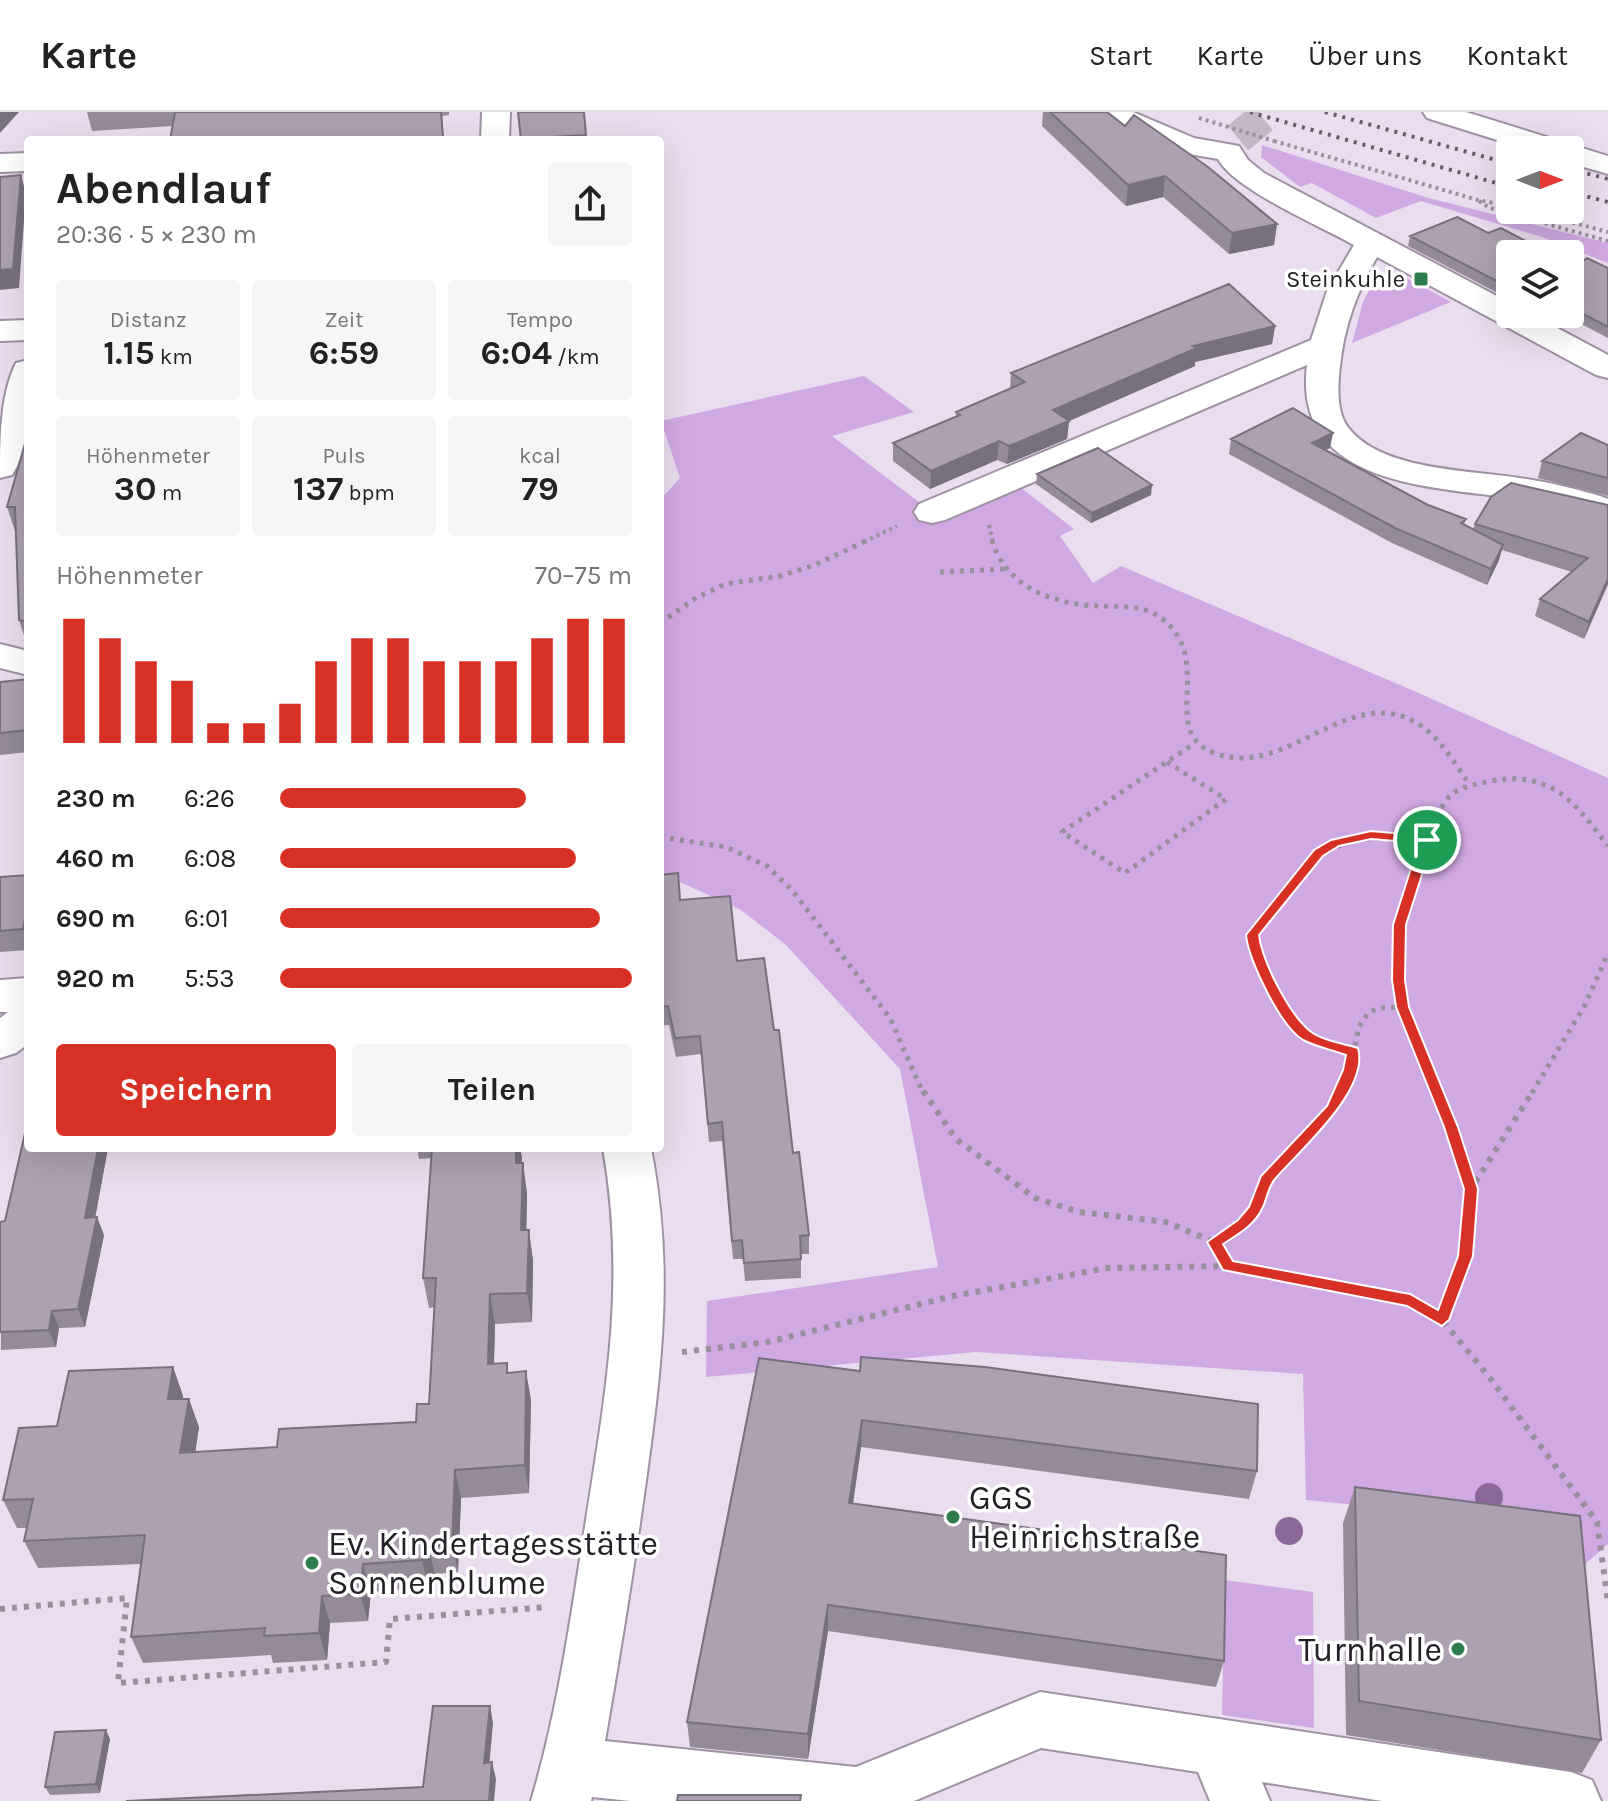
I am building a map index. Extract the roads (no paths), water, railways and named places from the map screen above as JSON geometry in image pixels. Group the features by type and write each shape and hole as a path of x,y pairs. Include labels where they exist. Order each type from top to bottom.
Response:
{"street":[{"path":"495,136 496,112"},
{"path":"1109,112 1188,146 1234,145 1236,165 1254,179 1608,368"},
{"path":"1437,112 1514,136"},
{"path":"1584,158 1608,165"},
{"path":"0,163 24,162"},
{"path":"1370,243 1342,292 1327,345 1322,384 1329,424 1352,448 1406,471 1538,491 1608,510"},
{"path":"0,331 24,330"},
{"path":"932,512 1327,345"},
{"path":"0,468 24,384"},
{"path":"0,656 24,662"},
{"path":"0,996 24,994"},
{"path":"0,1041 24,1024"},
{"path":"628,1152 637,1202 641,1276 637,1358 601,1603 566,1784 856,1796 1040,1720 1571,1801"},
{"path":"1217,1747 1240,1801"}],"tunnel":[{"path":"1238,138 1270,112"}],"railway":[{"path":"1250,112 1496,183"},
{"path":"1325,112 1496,160"},
{"path":"1584,173 1608,179"},
{"path":"1584,196 1608,202"}],"place":[{"name":"Steinkuhle","path":"1421,279"},
{"name":"GGS Heinrichstraße","path":"953,1517"},
{"name":"Ev. Kindertagesstätte Sonnenblume","path":"312,1563"},
{"name":"Turnhalle","path":"1458,1649"}]}
